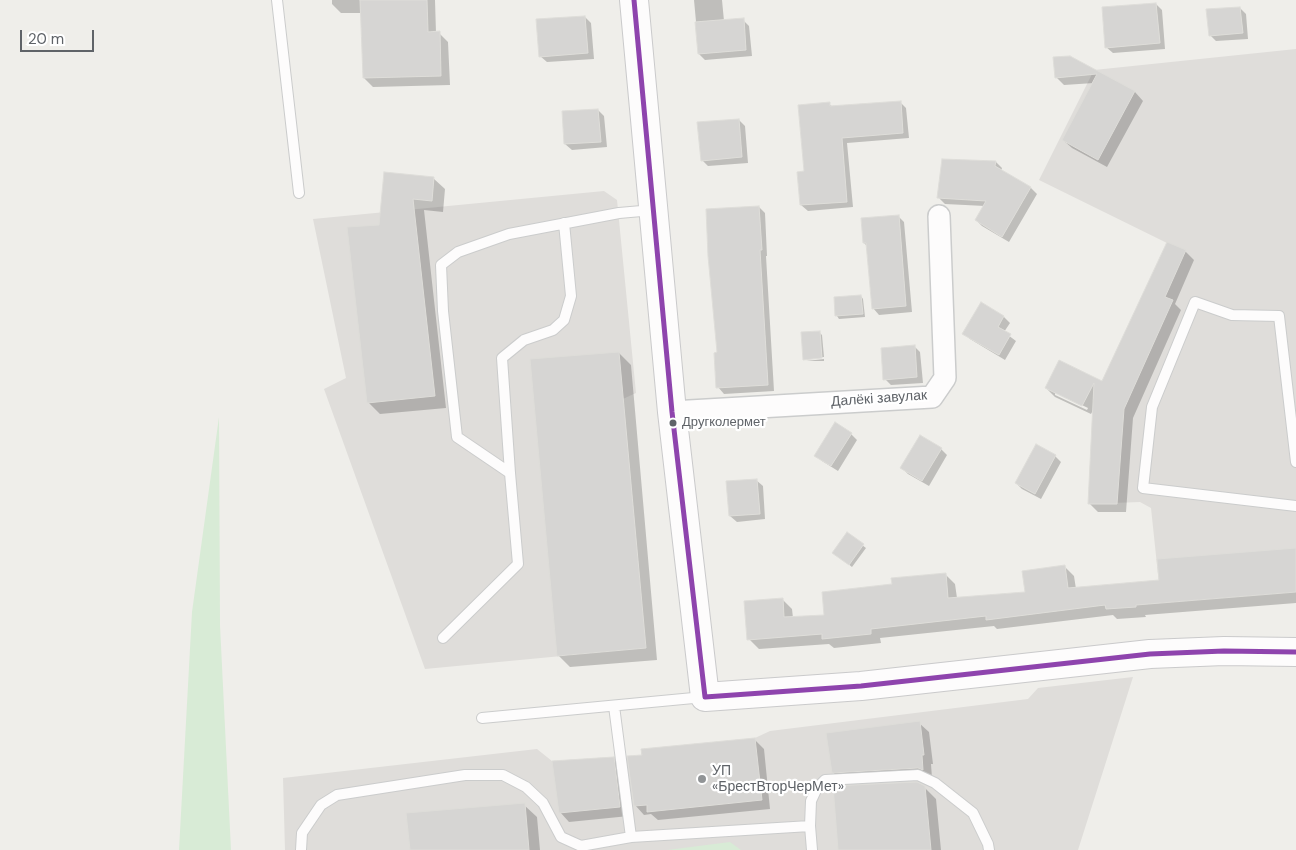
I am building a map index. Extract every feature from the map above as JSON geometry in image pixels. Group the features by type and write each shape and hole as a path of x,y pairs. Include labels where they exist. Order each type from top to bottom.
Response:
{"street":[{"path":"634,0 672,412 705,697 861,686 1150,654 1224,651 1296,652"},
{"name":"Далёкі завулак","path":"672,412 932,397 945,378 940,216"}],"lane":[{"path":"277,0 299,193"},
{"path":"510,473 457,437 443,311 440,265 458,252 500,237 619,213 654,210"},
{"path":"443,638 518,564 502,358 524,340 553,330 564,320 571,296 564,223"},
{"path":"1296,462 1279,316 1232,315 1195,302 1152,407 1143,488 1296,506"},
{"path":"482,718 705,697"},
{"path":"614,706 631,837"},
{"path":"301,850 302,833 321,805 337,795 465,775 503,775 526,787 542,803 561,837 581,848 631,837 810,826"},
{"path":"812,850 810,802 817,788 826,780 918,775 936,783 973,813 989,850"}],"shaded area":[{"path":"1296,49 1296,592 1161,603 1151,508 1140,502 1088,504 1093,400 1167,243 1039,180 1094,70"},
{"path":"604,191 617,200 636,393 623,399 646,648 425,669 324,389 346,378 313,219"},
{"name":"УП «БрестВторЧерМет»","path":"1133,677 1078,850 285,850 283,778 537,749 552,761 611,757 641,758 641,749 755,738 770,731 1028,699 1038,688"}],"green space":[{"path":"219,417 220,625 231,850 179,850 192,612"},
{"path":"730,842 741,850 667,850"}],"building":[{"path":"360,0 427,0 428,32 440,31 441,76 363,78"},
{"path":"1156,3 1160,43 1105,48 1102,7"},
{"path":"1240,7 1243,33 1209,36 1206,9"},
{"path":"585,16 588,53 539,57 536,19"},
{"path":"744,18 746,50 698,54 695,22"},
{"path":"1070,56 1135,91 1098,160 1062,140 1097,74 1055,78 1053,57"},
{"path":"901,101 903,133 842,138 847,202 800,205 797,172 804,171 798,105 830,102 830,106"},
{"path":"598,109 601,142 564,144 562,111"},
{"path":"739,119 742,157 701,161 697,122"},
{"path":"942,159 996,161 995,166 1031,187 1002,237 975,220 986,201 937,198"},
{"path":"384,172 434,177 432,201 413,199 435,396 367,403 347,227 379,225"},
{"path":"759,206 768,385 716,388 714,353 717,352 708,256 706,209"},
{"path":"899,215 906,306 872,309 866,243 863,243 861,218"},
{"path":"1167,242 1186,250 1165,297 1173,300 1124,409 1117,504 1088,504 1094,383 1082,406 1045,388 1059,360 1102,381"},
{"path":"861,295 863,314 835,316 834,297"},
{"path":"981,302 1004,316 998,327 1011,334 999,355 962,334"},
{"path":"820,331 822,358 803,360 801,332"},
{"path":"915,345 917,377 883,380 881,348"},
{"path":"619,352 646,648 557,656 530,359"},
{"path":"835,422 852,433 831,466 814,456"},
{"path":"920,435 942,448 922,481 900,468"},
{"path":"1036,444 1056,455 1035,494 1015,483"},
{"path":"757,479 760,514 729,516 726,481"},
{"path":"847,532 864,544 849,565 832,553"},
{"path":"1296,548 1296,592 1136,605 1136,607 1106,609 1105,605 986,620 986,616 871,629 871,634 822,639 822,634 747,640 744,601 783,598 784,617 824,615 822,592 892,584 891,578 946,573 948,598 1025,592 1022,571 1065,565 1068,588 1159,580 1157,559"},
{"path":"920,721 924,755 922,755 923,770 918,768 832,773 826,733"},
{"name":"УП «БрестВторЧерМет»","path":"755,738 762,800 647,812 647,805 634,806 627,756 642,755 641,749"},
{"path":"614,757 620,807 559,813 552,761"},
{"path":"917,782 925,786 931,850 838,850 833,786"},
{"path":"525,803 529,850 410,850 406,813"}],"transit line":[{"name":"20","path":"634,0 672,412 705,697"},
{"name":"20","path":"705,697 861,686 1150,654 1224,651 1296,652"}],"place":[{"name":"Другколермет","path":"673,423"},
{"name":"УП «БрестВторЧерМет»","path":"702,779"}]}
